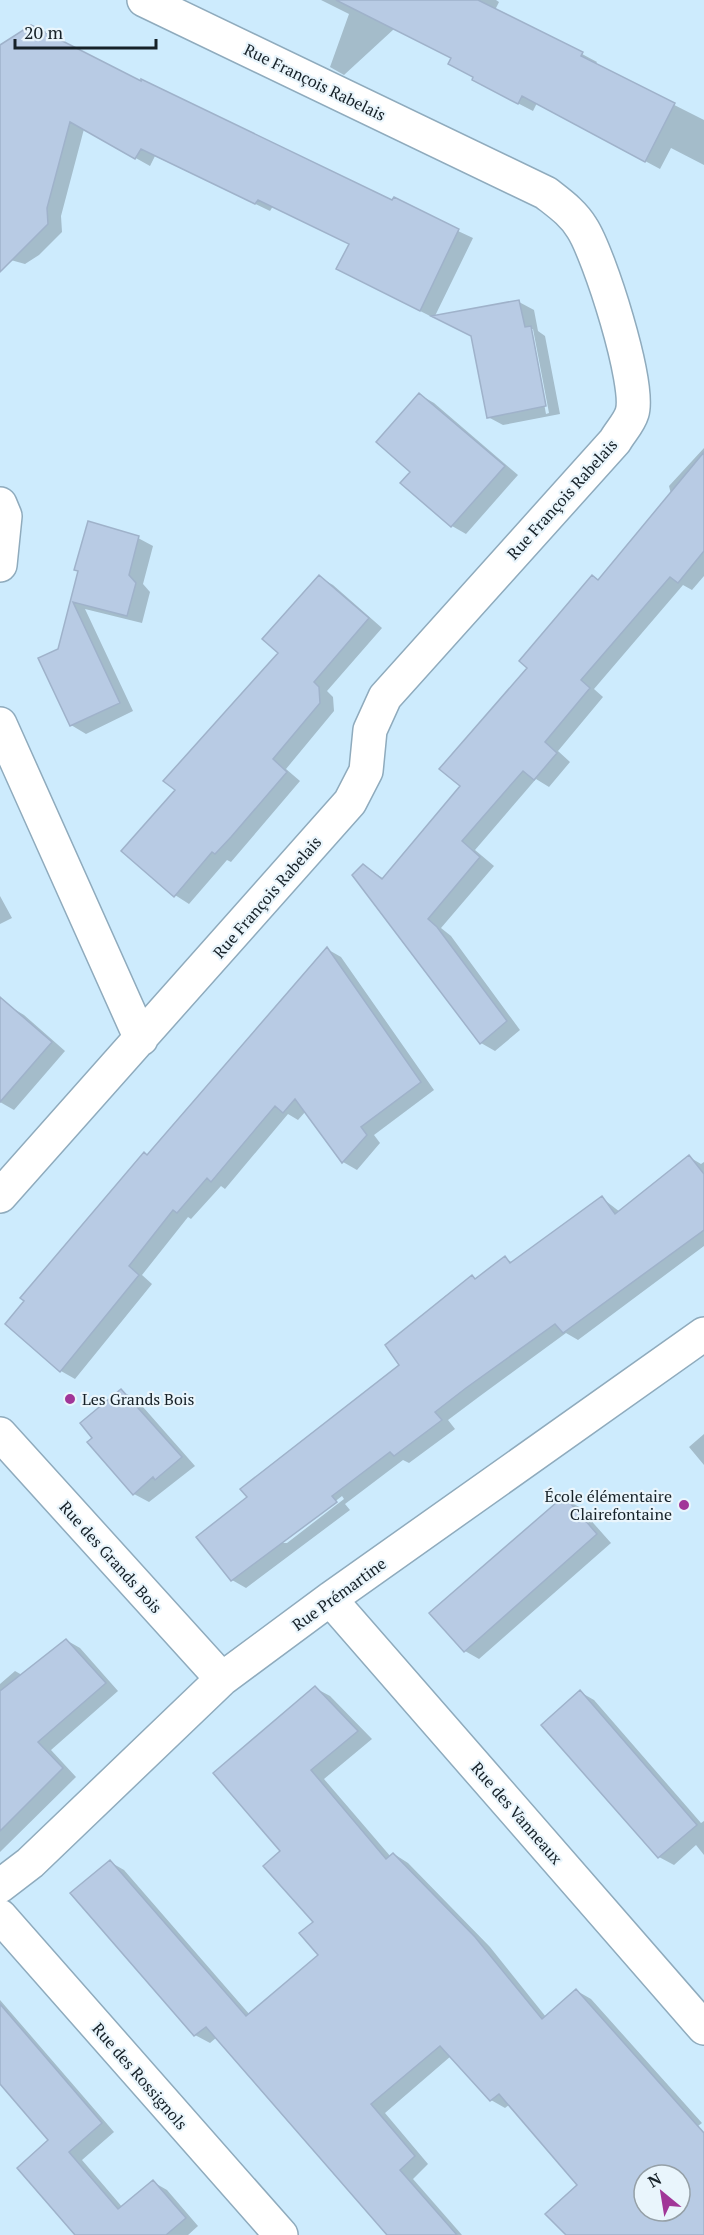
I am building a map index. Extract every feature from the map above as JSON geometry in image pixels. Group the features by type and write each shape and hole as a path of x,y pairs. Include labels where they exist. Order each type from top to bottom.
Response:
{"street":[{"name":"Rue François Rabelais","path":"0,1196 350,802 366,771 370,730 385,697 615,441 632,413 633,388 615,315 584,230 567,209 546,193 144,0"},
{"path":"0,504 5,516 0,565"},
{"path":"0,724 141,1039"},
{"name":"Rue Prémartine","path":"0,1886 30,1863 222,1679 330,1599 704,1334"},
{"name":"Rue des Grands Bois","path":"0,1434 222,1679"},
{"name":"Rue des Vanneaux","path":"330,1599 704,2028"},
{"name":"Rue des Rossignols","path":"0,1916 281,2235"}],"building":[{"path":"336,0 478,0 583,52 581,56 675,103 645,162 522,96 518,104 472,80 473,77 448,64 451,58"},
{"path":"31,25 141,81 141,79 392,200 394,197 459,229 420,311 336,269 349,244 258,200 255,204 141,149 135,159 70,122 47,208 48,224 0,272 0,45"},
{"path":"519,300 525,327 531,326 546,406 487,418 471,336 431,316"},
{"path":"419,393 505,466 451,527 400,483 410,472 376,442"},
{"path":"704,452 704,551 678,583 670,577 581,680 590,688 545,742 557,753 534,780 523,771 462,841 480,857 428,919 437,927 507,1021 480,1044 352,875 363,864 382,879 460,786 439,769 527,668 519,661 592,575 598,580"},
{"path":"88,521 139,536 129,575 136,583 127,616 73,602 120,703 70,726 38,658 58,649 78,571 74,570"},
{"path":"319,575 369,618 314,682 319,687 320,703 273,759 287,772 231,837 215,854 212,852 174,897 121,851 175,790 163,781 278,653 262,639"},
{"path":"327,947 421,1082 361,1127 367,1135 342,1163 295,1099 283,1113 275,1106 211,1182 207,1178 177,1213 173,1210 129,1266 139,1275 60,1372 5,1324 24,1301 20,1298 144,1152 147,1155"},
{"path":"0,997 52,1042 0,1102"},
{"path":"689,1155 704,1174 704,1230 563,1333 555,1324 466,1388 435,1412 442,1420 394,1456 390,1452 332,1496 337,1502 231,1581 196,1537 247,1497 240,1489 399,1365 385,1345 472,1275 475,1279 505,1256 510,1263 602,1196 615,1214"},
{"path":"121,1389 182,1457 155,1480 153,1477 133,1495 87,1442 92,1438 80,1423"},
{"path":"564,1496 597,1534 464,1652 429,1613"},
{"path":"66,1639 106,1683 38,1742 63,1768 0,1831 0,1691"},
{"path":"315,1686 358,1731 311,1770 386,1859 393,1853 475,1937 542,2019 576,1989 704,2133 704,2235 566,2235 545,2214 577,2185 499,2094 490,2101 440,2046 371,2104 415,2156 400,2170 457,2235 387,2235 206,2027 194,2036 70,1893 110,1860 246,2016 318,1955 299,1933 313,1922 263,1866 280,1851 213,1773"},
{"path":"580,1690 697,1825 658,1858 541,1725"},
{"path":"0,2004 102,2123 69,2152 118,2209 153,2180 186,2218 166,2235 75,2235 17,2168 48,2140 0,2084"}],"place":[{"name":"Les Grands Bois","path":"70,1399"},
{"name":"École élémentaire Clairefontaine","path":"684,1505"}]}
